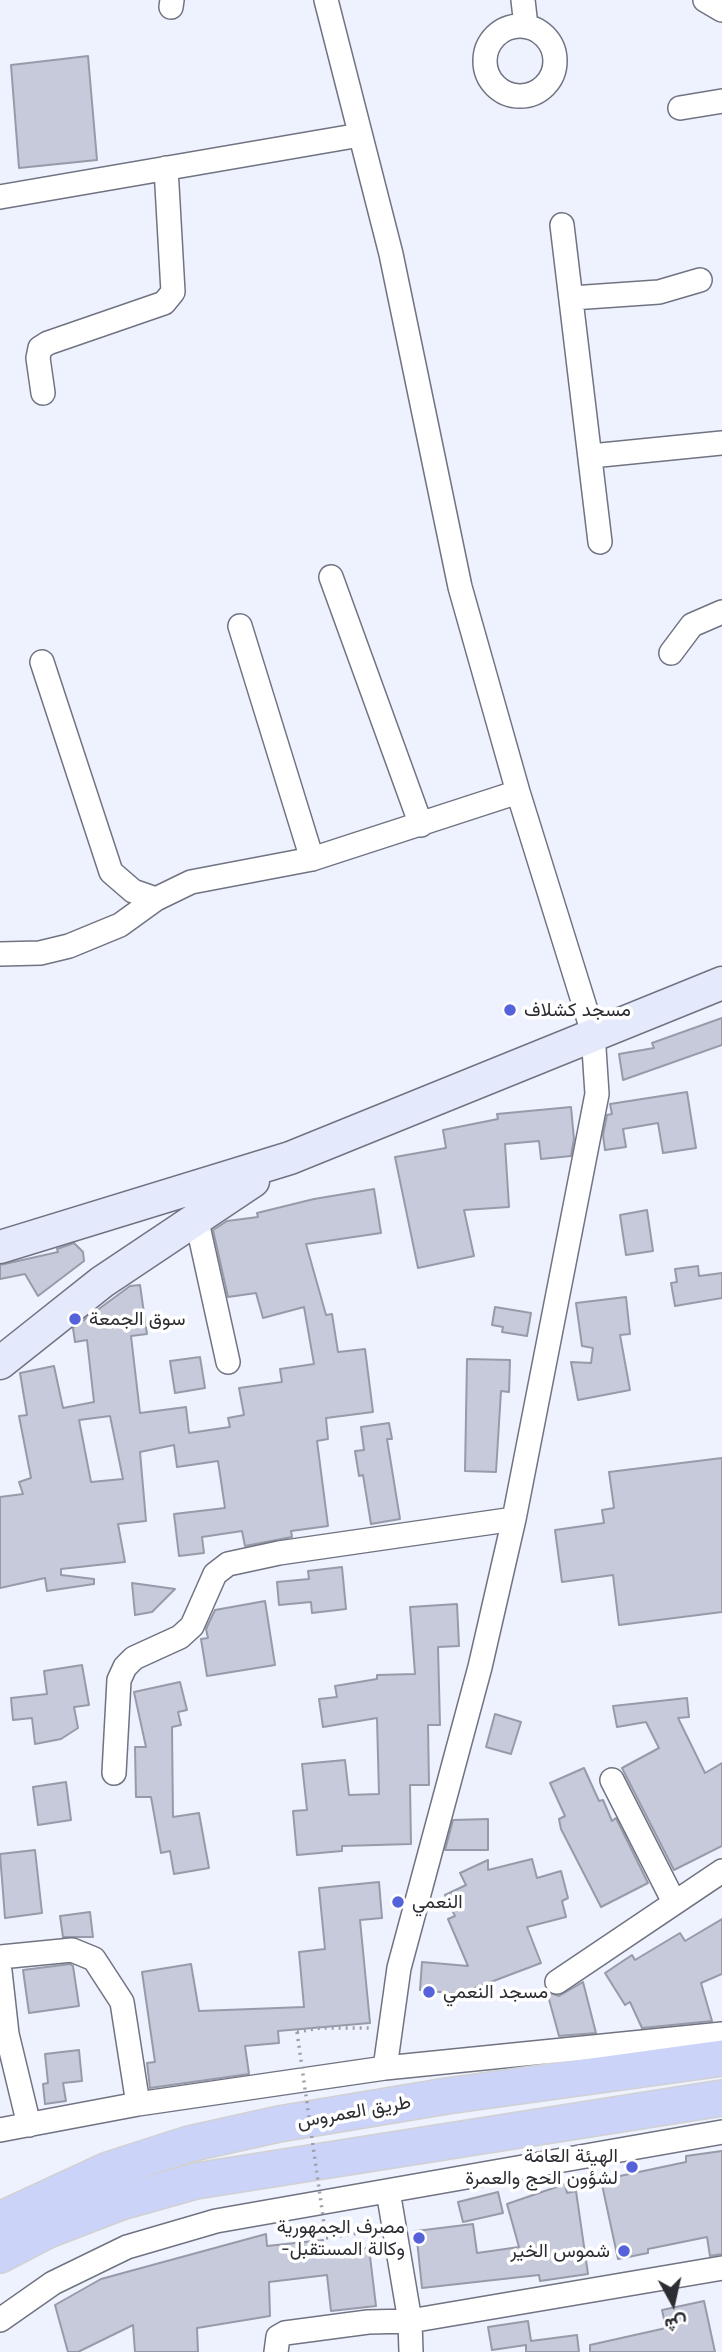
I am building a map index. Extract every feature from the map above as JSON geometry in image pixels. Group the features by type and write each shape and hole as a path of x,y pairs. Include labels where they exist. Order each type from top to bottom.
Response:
{"main road":[{"path":"0,1247 290,1158 722,983"},
{"path":"0,1363 127,1264 290,1158"},
{"path":"124,1210 138,1221 141,1230 138,1250 127,1264"},
{"name":"طريق العمروس","path":"0,2220 107,2170 190,2144 279,2124 447,2096 722,2058"},
{"path":"0,2255 48,2230 121,2202 196,2181 722,2098"}],"street":[{"path":"326,0 394,267 460,587 518,792 593,1033 597,1094 513,1519 480,1667 399,1968 386,2068"},
{"path":"523,0 526,26"},
{"path":"705,0 722,10"},
{"path":"680,107 722,101"},
{"path":"0,197 360,135"},
{"path":"43,393 37,364 40,348 164,303 173,292 166,169"},
{"path":"562,225 600,542"},
{"path":"572,298 659,292 699,280"},
{"path":"591,456 722,443"},
{"path":"331,577 421,825"},
{"path":"671,653 692,625 722,612"},
{"path":"240,626 312,859"},
{"path":"42,662 111,872 133,891 156,899"},
{"path":"0,954 40,953 69,946 120,925 176,887 201,879 312,859 518,792"},
{"path":"196,1217 228,1362"},
{"path":"114,1773 119,1680 125,1667 134,1658 180,1637 192,1626 215,1574 228,1564 279,1553 513,1519"},
{"path":"612,1780 674,1902"},
{"path":"557,1982 722,1871"},
{"path":"0,1957 72,1950 94,1959 122,2002 138,2104"},
{"path":"0,1971 7,2034 29,2125"},
{"path":"0,2130 138,2104 386,2068 722,2034"},
{"path":"0,2320 53,2283 127,2247 216,2221 722,2132"},
{"path":"388,2191 410,2321 411,2352"},
{"path":"276,2352 278,2337 285,2333 410,2321 722,2268"}],"path":[{"path":"353,2234 326,2238 297,2032 320,2028 390,2028"}],"building":[{"path":"88,56 97,160 19,168 11,65"},
{"path":"722,1018 722,1045 623,1080 619,1054 654,1048 652,1043"},
{"path":"687,1092 696,1148 663,1153 658,1123 623,1129 626,1147 605,1150 603,1135 607,1115 612,1114 610,1104"},
{"path":"571,1107 574,1139 571,1156 541,1159 539,1141 505,1144 509,1207 464,1210 474,1256 418,1268 395,1157 446,1148 443,1130 498,1119 497,1114"},
{"path":"374,1189 381,1233 306,1244 326,1315 332,1314 338,1352 365,1349 373,1412 326,1418 328,1439 317,1441 328,1526 291,1531 292,1537 245,1546 242,1531 202,1537 204,1553 179,1556 174,1514 225,1508 218,1461 177,1467 174,1445 140,1452 146,1521 118,1524 125,1562 61,1569 61,1575 94,1579 94,1584 47,1591 45,1578 0,1588 0,1497 23,1494 19,1482 31,1478 19,1416 27,1415 20,1373 54,1366 63,1408 94,1402 87,1340 75,1342 73,1328 130,1286 140,1285 147,1334 131,1336 140,1413 186,1407 189,1433 230,1427 228,1418 244,1415 239,1388 282,1382 280,1369 314,1364 304,1307 263,1318 256,1293 228,1297 213,1230 227,1221 258,1217 257,1213 314,1199","holes":["110,1416 123,1479 91,1482 79,1420"]},
{"path":"647,1210 653,1251 626,1255 620,1215"},
{"path":"74,1243 83,1252 84,1261 38,1296 25,1274 0,1279 0,1265 58,1252 57,1249"},
{"path":"698,1266 699,1276 722,1273 722,1298 675,1306 671,1283 677,1282 675,1269"},
{"path":"626,1297 630,1334 620,1335 630,1390 578,1400 571,1362 591,1363 593,1348 582,1346 576,1303"},
{"path":"495,1307 531,1313 527,1336 502,1332 503,1327 492,1325"},
{"path":"200,1357 205,1388 175,1393 170,1361"},
{"path":"467,1359 510,1360 509,1392 501,1391 496,1472 465,1471"},
{"path":"389,1423 392,1439 387,1439 400,1519 371,1524 363,1475 359,1476 355,1451 364,1450 361,1427"},
{"path":"722,1458 722,1612 619,1625 613,1575 562,1582 555,1530 604,1523 602,1510 614,1508 609,1472"},
{"path":"342,1567 346,1609 312,1613 311,1602 279,1605 277,1582 309,1579 308,1571"},
{"path":"132,1583 175,1589 152,1612 135,1615"},
{"path":"265,1601 275,1665 207,1676 201,1639 208,1638 206,1629 215,1610"},
{"path":"457,1604 459,1646 438,1647 440,1725 428,1725 429,1785 410,1785 411,1844 342,1846 342,1851 297,1855 293,1811 307,1810 302,1764 345,1760 349,1795 379,1794 377,1718 323,1727 319,1699 337,1697 335,1686 377,1679 377,1675 415,1674 410,1607"},
{"path":"82,1665 89,1705 74,1707 78,1728 61,1739 35,1744 32,1718 13,1720 11,1698 47,1694 44,1671"},
{"path":"180,1682 187,1710 178,1712 181,1725 172,1727 173,1817 199,1813 209,1868 174,1874 170,1851 161,1853 151,1797 136,1797 135,1747 146,1747 134,1692"},
{"path":"687,1698 689,1717 678,1718 705,1773 722,1763 722,1846 674,1870 622,1768 659,1748 646,1722 617,1727 613,1706"},
{"path":"495,1714 521,1722 511,1754 486,1747"},
{"path":"584,1768 599,1801 603,1800 612,1821 616,1818 648,1883 601,1907 561,1829 559,1819 565,1816 550,1783"},
{"path":"66,1782 71,1820 38,1825 33,1787"},
{"path":"488,1819 488,1850 445,1850 453,1820"},
{"path":"35,1850 42,1913 5,1918 0,1854"},
{"path":"532,1859 537,1878 561,1871 568,1898 562,1901 566,1917 527,1927 541,1963 459,1994 420,1990 422,1962 468,1966 448,1919 455,1916 445,1895 466,1885 460,1873 488,1860 488,1870"},
{"path":"379,1882 382,1918 360,1920 370,2023 278,2031 279,2043 245,2046 249,2074 150,2088 147,2063 155,2062 142,1972 191,1964 199,2011 304,2007 299,1952 325,1949 319,1888"},
{"path":"90,1912 93,1937 63,1937 60,1916"},
{"path":"722,1919 722,1974 701,1983 712,2021 642,2028 630,2002 625,2005 605,1973 632,1955 635,1960 680,1933 685,1941"},
{"path":"70,1964 73,1966 79,2006 29,2013 23,1970"},
{"path":"583,1982 596,2033 559,2036 547,1992 559,1996"},
{"path":"79,2050 82,2081 63,2083 66,2101 45,2104 43,2084 48,2083 45,2054"},
{"path":"722,2151 722,2254 710,2256 707,2237 648,2249 648,2253 618,2259 601,2180 686,2162 686,2156"},
{"path":"565,2184 567,2193 576,2191 588,2274 540,2281 539,2275 422,2288 416,2231 473,2224 477,2253 519,2247 507,2204"},
{"path":"498,2192 503,2213 463,2222 458,2202"},
{"path":"266,2234 267,2246 323,2240 324,2253 369,2248 376,2306 331,2311 327,2275 269,2282 270,2316 197,2328 198,2352 135,2352 133,2325 78,2352 68,2352 55,2305 101,2279"},
{"path":"704,2301 715,2352 590,2352 590,2345 666,2328 662,2310"},
{"path":"528,2321 531,2341 577,2335 579,2352 526,2352 526,2345 492,2350 488,2327"}],"place":[{"name":"مسجد كشلاف","path":"510,1010"},
{"name":"سوق الجمعة","path":"75,1319"},
{"name":"النعمي","path":"398,1902"},
{"name":"مسجد النعمي","path":"429,1992"},
{"name":"الهيئة العامة لشؤون الحج والعمرة","path":"632,2167"},
{"name":"مصرف الجمهورية -وكالة المستقبل","path":"419,2238"},
{"name":"شموس الخير","path":"624,2251"}]}
